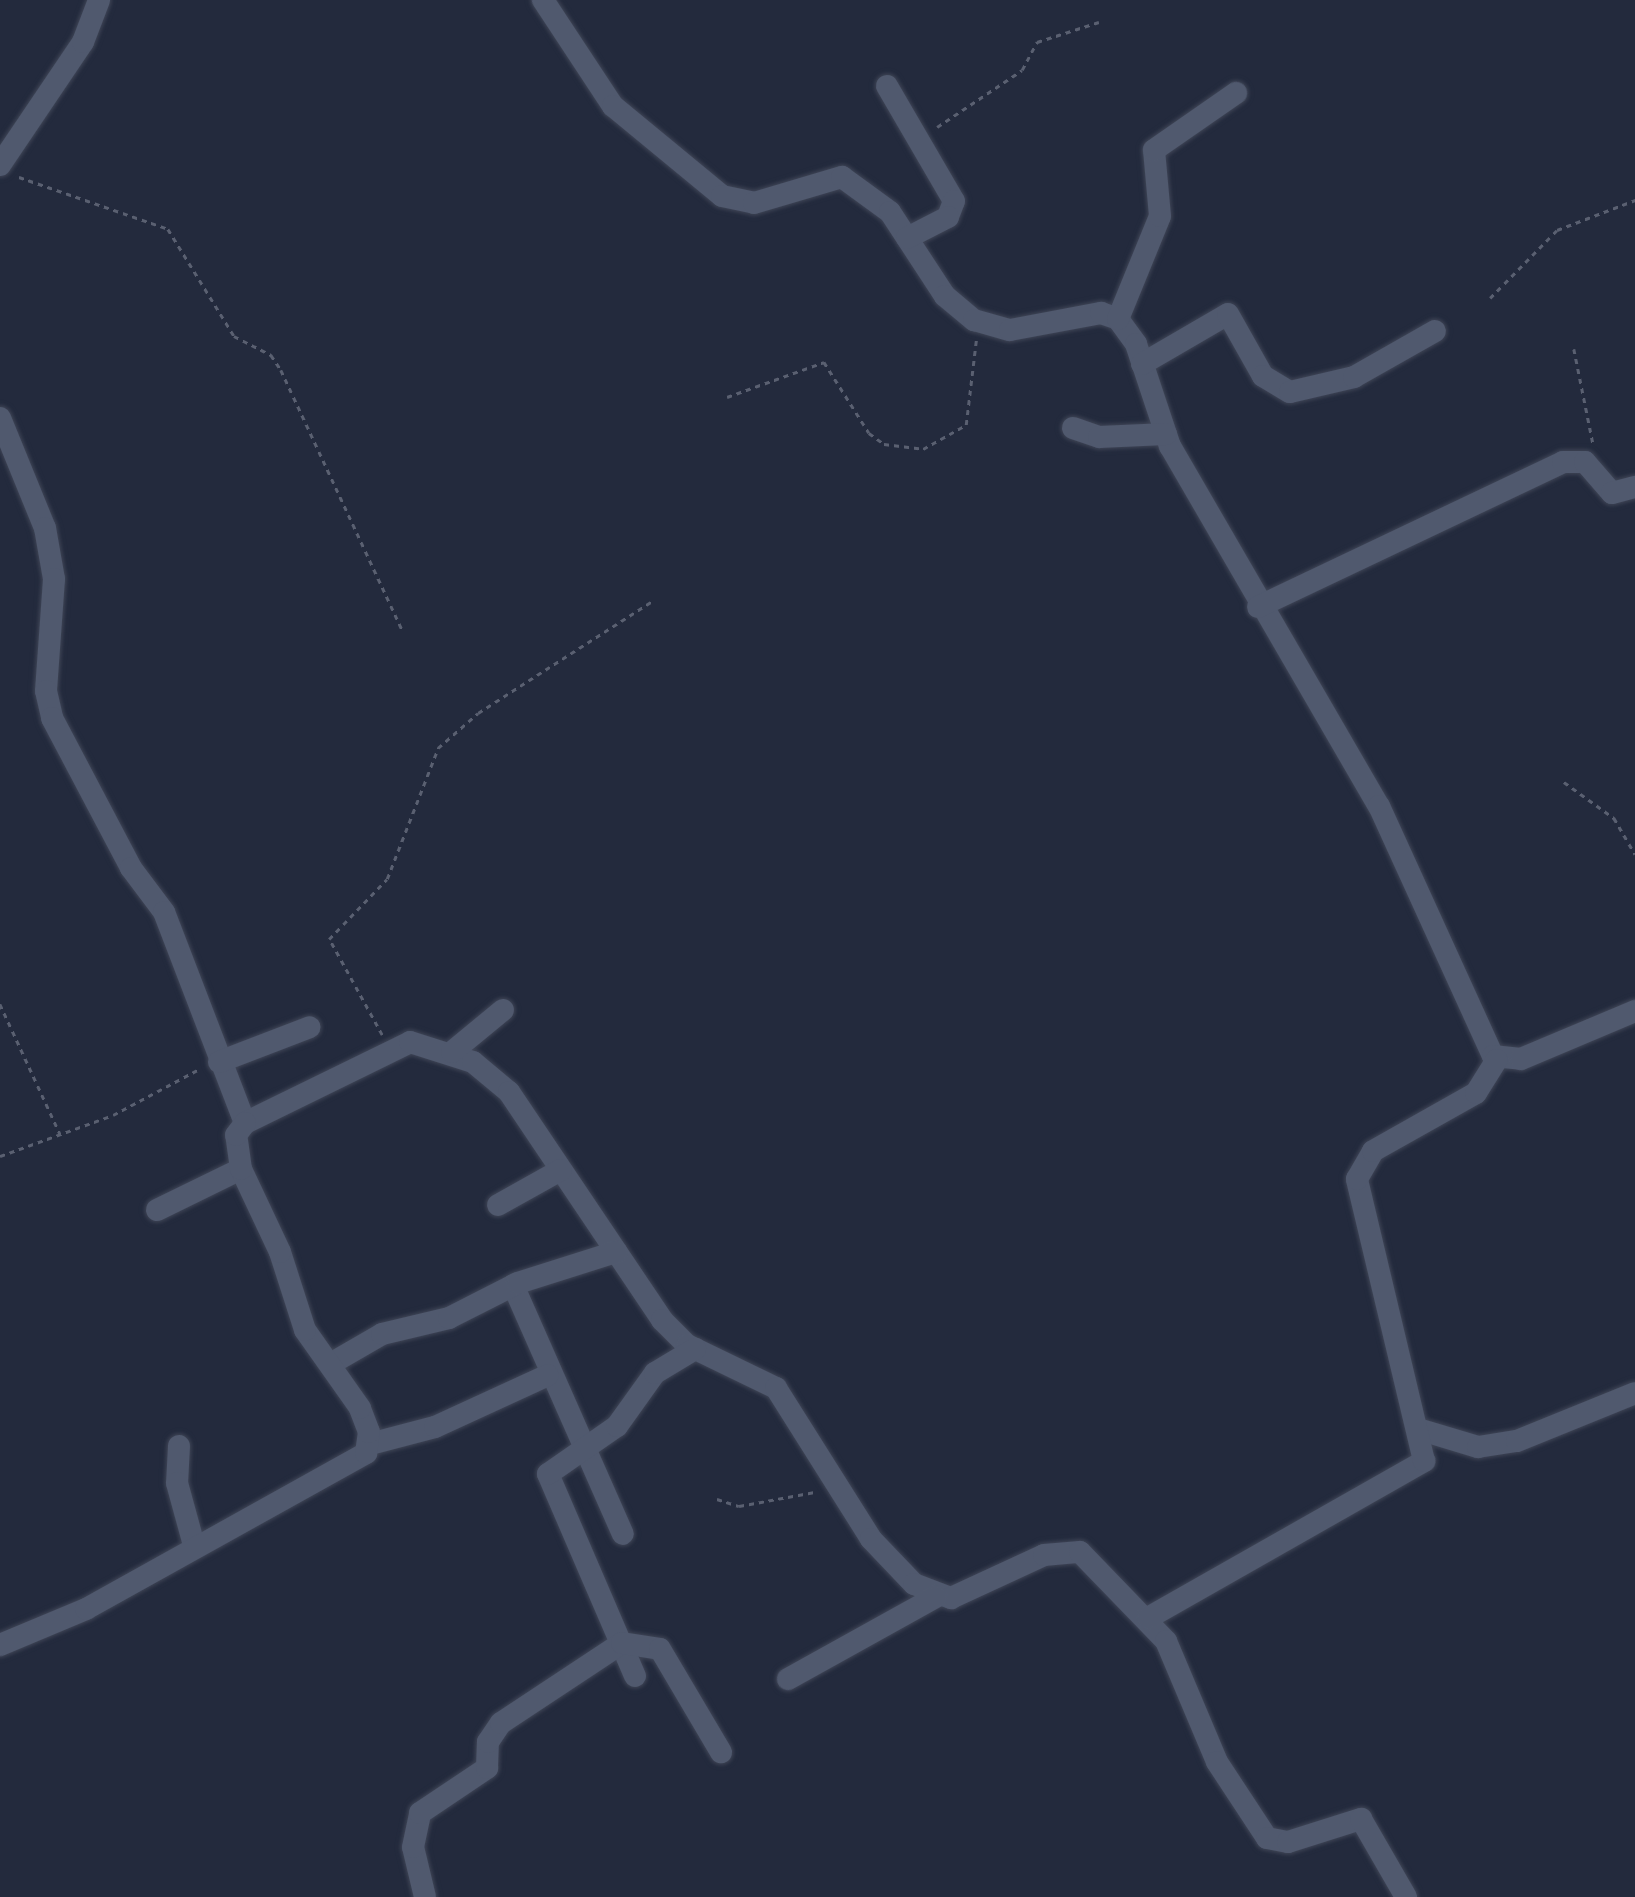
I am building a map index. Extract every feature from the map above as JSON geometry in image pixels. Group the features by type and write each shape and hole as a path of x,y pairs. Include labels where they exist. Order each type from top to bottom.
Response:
{"street":[{"path":"9,170 76,55 99,0"},
{"path":"543,0 613,106 722,196 754,202 842,178 872,194 945,296 974,320 1010,330 1102,314 1118,319 1142,364 1166,434 1258,607 1378,806 1497,1060"},
{"path":"887,86 955,206 907,238"},
{"path":"1118,319 1160,216 1154,150 1236,94"},
{"path":"1142,364 1228,314 1263,376 1290,392 1354,377 1435,331"},
{"path":"0,418 45,528 54,579 46,692 52,718 131,868 164,912 219,1062 246,1123"},
{"path":"1074,428 1098,437 1166,434"},
{"path":"1258,607 1563,462 1591,469 1612,493 1635,487"},
{"path":"452,1052 504,1010"},
{"path":"1497,1060 1521,1058 1635,1011"},
{"path":"219,1062 310,1027"},
{"path":"370,1444 360,1408 304,1330 241,1168 236,1135 246,1123 410,1042 452,1052 509,1092 662,1320 694,1349 776,1388 871,1539 936,1597"},
{"path":"1148,1618 1417,1470 1424,1451 1357,1178 1373,1151 1476,1093 1497,1060"},
{"path":"157,1210 241,1168"},
{"path":"498,1205 562,1170"},
{"path":"332,1364 361,1343 449,1318 513,1285 616,1252"},
{"path":"513,1285 548,1376 585,1445 623,1534"},
{"path":"635,1676 548,1485 555,1464 632,1412 655,1373 694,1349"},
{"path":"0,1644 86,1609 194,1545 359,1459 370,1444 435,1427 548,1376"},
{"path":"1418,1429 1478,1447 1517,1441 1635,1392"},
{"path":"179,1446 177,1483 194,1545"},
{"path":"788,1678 936,1597 964,1594 1064,1550 1094,1562 1148,1618 1186,1680 1217,1762 1267,1838 1288,1842 1361,1820 1406,1897"},
{"path":"424,1897 412,1846 420,1813 487,1768 488,1742 501,1723 622,1643 660,1649 721,1752"}],"path":[{"path":"918,136 1022,70 1037,42 1099,22"},
{"path":"9,170 168,229 234,336 271,356 281,370 402,630"},
{"path":"1490,298 1557,230 1635,200"},
{"path":"728,397 824,362 869,433 884,444 923,449 966,425 974,320"},
{"path":"1574,349 1590,421 1591,469"},
{"path":"390,1049 331,948 331,930 386,879 432,762 453,732 654,600"},
{"path":"1564,782 1614,818 1635,854"},
{"path":"0,1004 60,1136"},
{"path":"0,1156 60,1136 219,1062"},
{"path":"718,1500 739,1506 774,1495 798,1498 834,1480"}]}
